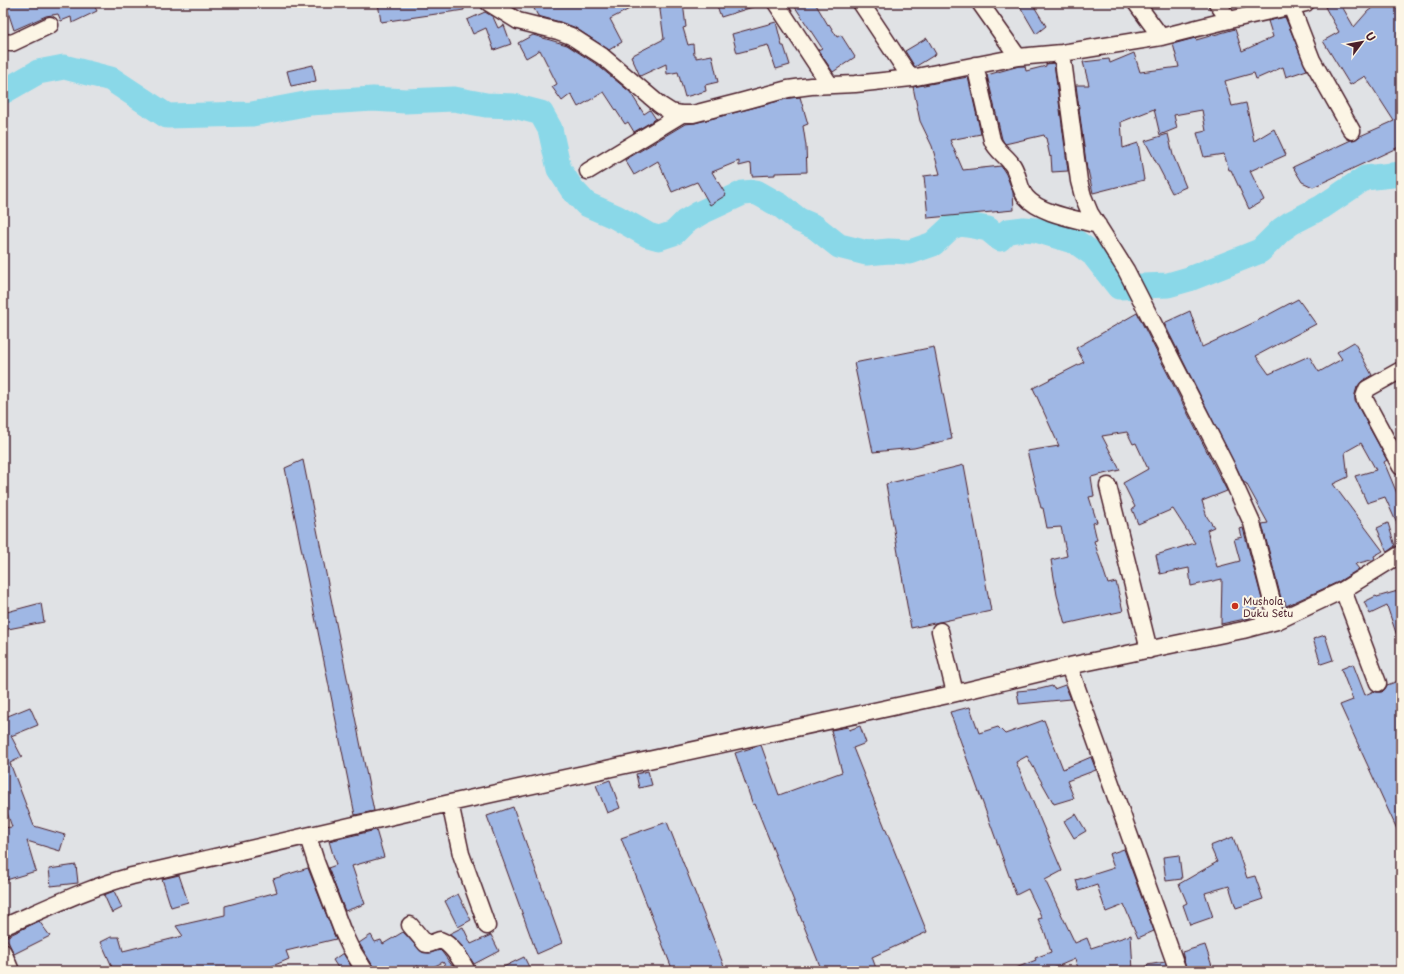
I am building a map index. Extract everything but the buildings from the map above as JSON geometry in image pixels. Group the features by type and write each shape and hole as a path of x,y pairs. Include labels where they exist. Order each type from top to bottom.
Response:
{"street":[{"path":"489,3 518,21 558,31 571,36 602,56 660,105 671,112 682,114 692,114 788,89 911,78 1018,57 1062,54 1161,38 1229,20 1298,5 1312,60 1352,131"},
{"path":"776,3 830,85"},
{"path":"861,3 911,78"},
{"path":"980,3 1018,57"},
{"path":"1136,3 1161,38"},
{"path":"1217,3 1229,20"},
{"path":"3,42 12,42 50,25"},
{"path":"1062,54 1079,181 1083,196 1090,213 1126,270 1227,468 1252,523 1277,621"},
{"path":"975,65 994,146 1013,166 1026,198 1039,207 1051,212 1098,225"},
{"path":"588,172 682,114"},
{"path":"1401,370 1367,389 1364,397 1401,467"},
{"path":"1108,486 1149,650"},
{"path":"3,927 111,881 450,803 955,693 1069,666 1244,630 1277,621 1343,590 1401,554"},
{"path":"1343,590 1378,683"},
{"path":"940,631 955,693"},
{"path":"1069,666 1178,971"},
{"path":"450,803 461,854 487,926"},
{"path":"308,836 316,862 342,930 350,947 365,971"},
{"path":"410,925 426,944 440,940 444,941 462,961 467,971"},
{"path":"3,952 11,971"}],"waterway":[{"path":"3,92 38,72 64,67 111,79 167,116 252,114 310,103 373,99 405,101 454,99 486,105 514,106 541,113 550,129 559,169 572,189 586,204 616,217 648,235 659,238 674,233 685,222 700,213 743,193 756,192 781,206 799,220 815,227 839,246 867,253 889,251 910,252 933,244 950,228 960,224 988,229 1000,239 1008,231 1024,229 1036,230 1076,242 1093,254 1119,287 1168,285 1189,279 1260,251 1281,230 1291,223 1322,207 1365,178 1401,174"}],"place":[{"name":"Mushola Duku Setu","path":"1235,606"}]}
